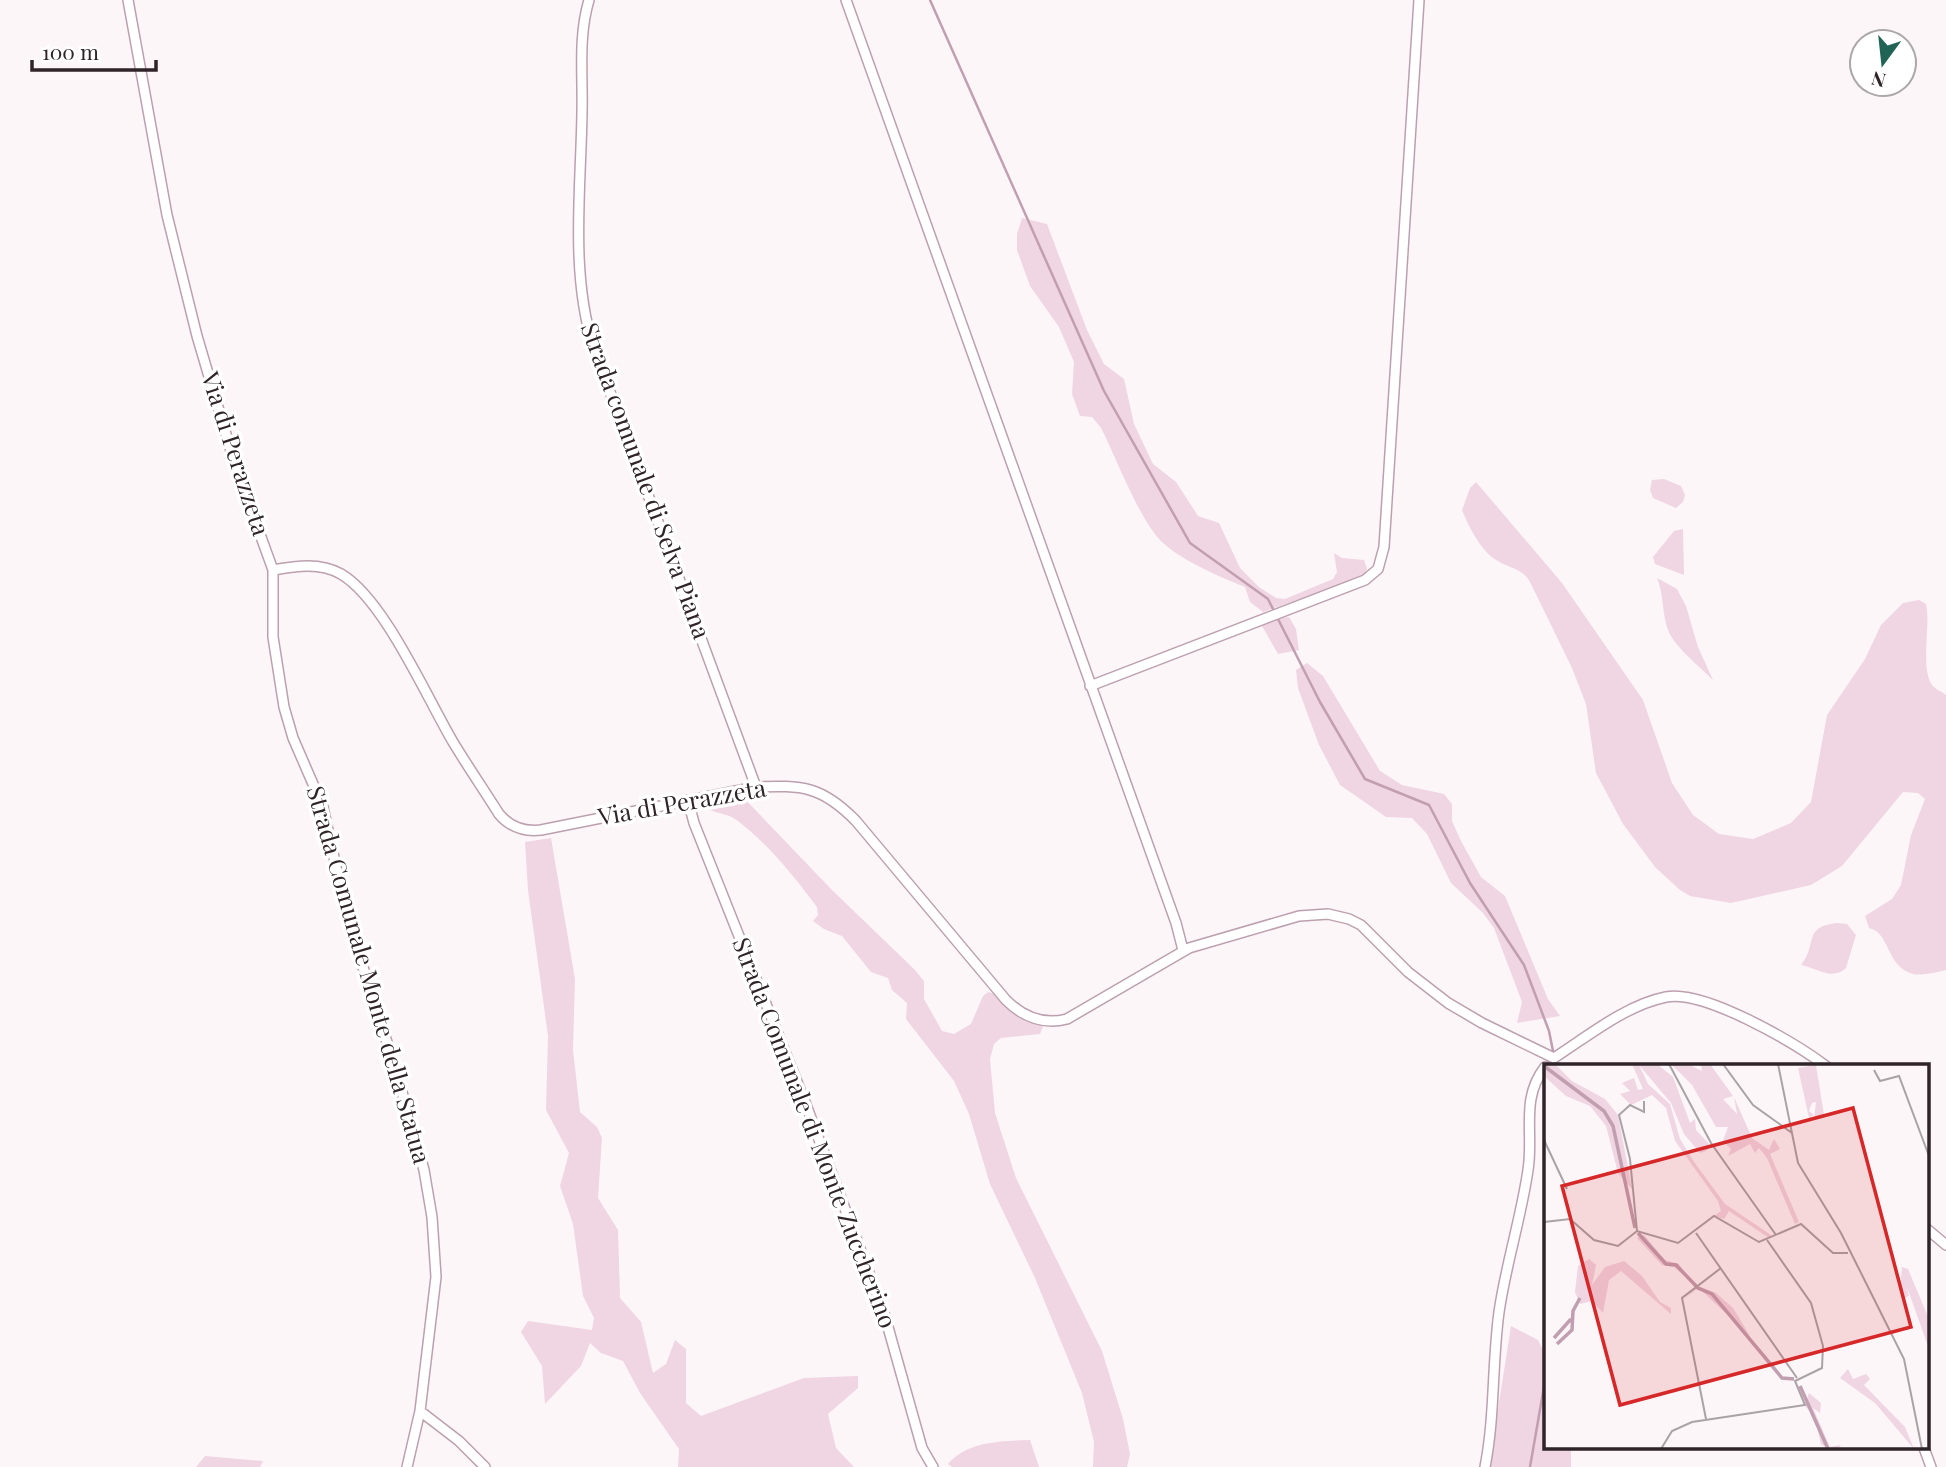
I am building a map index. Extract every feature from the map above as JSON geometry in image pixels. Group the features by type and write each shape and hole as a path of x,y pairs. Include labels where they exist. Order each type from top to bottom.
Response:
{"street":[{"name":"Via di Perazzeta","path":"128,0 167,215 194,323 236,468 273,570 323,567 342,575 363,592 391,632 460,754 508,823 524,830 541,830 755,787 806,787 841,807 877,845 1006,1000 1030,1017 1054,1022 1072,1017 1199,943 1299,916 1328,914 1345,917 1364,928 1408,972 1448,1003 1476,1020 1554,1058"},
{"name":"Strada comunale di Selva Piana","path":"589,0 582,32 579,269 585,317 593,346 755,787"},
{"path":"846,0 1183,950"},
{"path":"1090,686 1365,580 1378,569 1384,547 1419,0"},
{"name":"Strada Comunale Monte della Statua","path":"273,570 272,637 284,707 293,738 322,802 347,917 394,1064 424,1170 432,1217 436,1277 421,1410 407,1467"},
{"name":"Strada Comunale di Monte Zuccherino","path":"688,800 694,823 805,1102 884,1312 922,1448 933,1467"},
{"path":"1549,1064 1554,1058 1632,1010 1654,1000 1679,996 1703,1002 1758,1025 1823,1064"},
{"path":"1485,1467 1491,1427 1499,1311 1529,1168 1528,1106 1536,1081 1544,1070"},
{"path":"1928,1230 1946,1245"},
{"path":"421,1410 459,1441 485,1467"},
{"path":"1925,1450 1931,1467"}],"shaded area":[{"path":"1022,218 1047,224 1087,330 1104,364 1124,379 1134,424 1153,464 1176,482 1198,516 1219,523 1240,568 1259,587 1276,598 1285,599 1333,579 1337,572 1334,553 1342,558 1364,560 1367,569 1363,577 1263,612 1250,602 1245,587 1191,562 1163,543 1145,520 1101,428 1092,417 1080,416 1072,394 1074,362 1059,327 1030,286 1017,250 1017,234"},
{"path":"1664,479 1681,486 1685,495 1683,502 1676,508 1653,498 1650,490 1652,480"},
{"path":"1476,482 1562,583 1643,700 1672,783 1693,815 1719,834 1753,839 1791,823 1811,802 1827,715 1865,659 1881,625 1903,603 1919,600 1926,604 1927,668 1933,686 1946,695 1946,970 1913,974 1904,970 1897,964 1881,936 1869,928 1865,916 1892,899 1901,885 1911,835 1925,799 1918,793 1903,792 1842,866 1811,885 1731,903 1690,896 1655,867 1623,824 1596,773 1586,704 1572,668 1530,582 1523,573 1488,553 1468,523 1462,510 1470,488"},
{"path":"1683,529 1684,575 1655,564 1653,557 1674,531"},
{"path":"1657,578 1677,589 1686,606 1698,647 1713,680 1671,636"},
{"path":"1289,617 1296,629 1299,650 1278,654 1262,626 1273,619"},
{"path":"1307,663 1323,676 1380,771 1402,785 1444,794 1452,804 1452,821 1461,841 1481,877 1505,896 1548,999 1560,1016 1517,1023 1522,1002 1494,928 1483,913 1451,883 1427,834 1412,818 1386,817 1340,785 1319,745 1298,688 1296,670"},
{"path":"741,795 832,890 914,969 924,981 924,999 942,1031 954,1034 971,1024 983,996 988,992 995,994 1014,1014 1043,1026 1040,1034 1001,1038 994,1044 990,1059 995,1113 1016,1178 1102,1351 1123,1419 1130,1454 1127,1467 1093,1467 1094,1442 1082,1393 1035,1278 990,1184 969,1114 954,1081 906,1019 907,1003 892,990 888,978 871,972 842,936 813,921 818,915 817,907 790,872 760,840 734,818 703,806 705,802"},
{"path":"551,838 575,979 573,1050 580,1112 597,1127 602,1138 598,1198 618,1230 620,1298 641,1322 653,1373 666,1364 675,1340 686,1349 686,1403 701,1416 804,1378 858,1376 858,1388 828,1414 836,1448 854,1467 678,1467 679,1449 640,1393 623,1361 601,1353 590,1343 581,1366 545,1404 542,1366 521,1332 528,1321 592,1330 594,1318 583,1296 573,1224 560,1186 569,1153 546,1110 548,1036 528,890 525,842"},
{"path":"1837,923 1847,924 1856,935 1846,968 1830,974 1801,965 1819,928"},
{"path":"1511,1326 1538,1340 1544,1352 1544,1450 1571,1450 1571,1467 1489,1467"},
{"path":"1030,1440 1039,1467 952,1467 948,1464 956,1456 975,1447 997,1442"},
{"path":"205,1456 263,1461 260,1467 196,1467"}],"waterway":[{"path":"930,0 1104,391 1190,543 1268,599 1274,611"},
{"path":"1277,617 1320,702 1365,779 1429,805 1470,883 1524,965 1549,1031 1556,1064"},
{"path":"1530,1467 1544,1387"}]}
